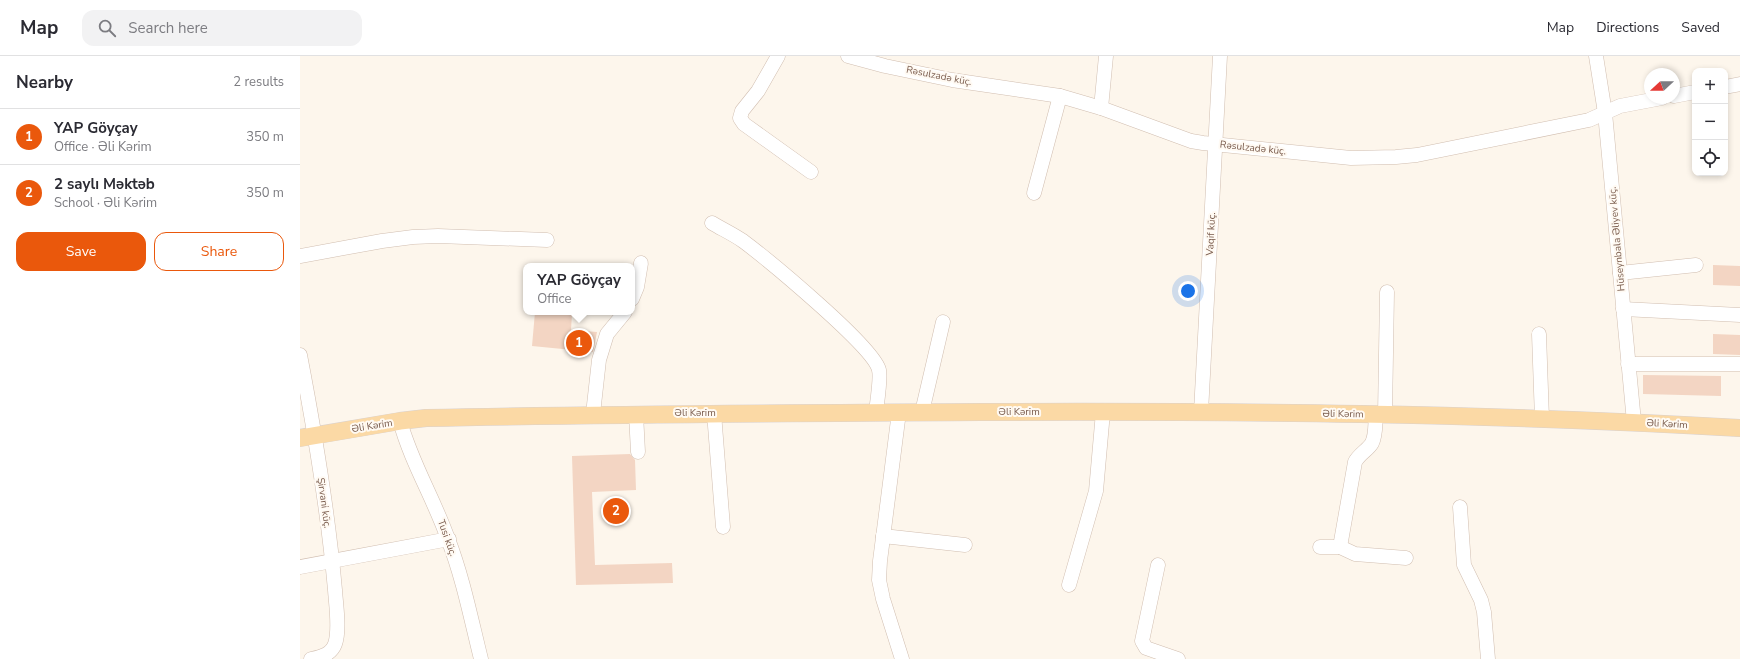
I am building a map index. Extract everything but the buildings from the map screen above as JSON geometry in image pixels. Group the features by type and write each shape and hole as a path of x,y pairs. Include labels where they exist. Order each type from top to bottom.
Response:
{"main road":[{"name":"Əli Kərim","path":"308,437 426,418 714,413 1201,412 1542,419 1740,428"}],"street":[{"path":"778,56 758,91 742,111 740,118 744,124 811,172"},
{"name":"Rəsulzadə küç.","path":"848,56 885,66 952,80 1060,96 1101,108 1191,141 1351,158 1417,155 1589,120 1620,106 1644,101"},
{"path":"1101,108 1106,56"},
{"name":"Vaqif küç.","path":"1201,412 1220,56"},
{"name":"Hüseynbala Əliyev küç.","path":"1596,56 1605,113 1634,422"},
{"path":"1728,86 1740,84"},
{"path":"1680,95 1692,93"},
{"path":"1034,193 1060,96"},
{"path":"712,223 742,240 774,266 859,343 874,360 880,371 876,412"},
{"path":"300,256 413,237 438,236 546,240"},
{"path":"635,292 641,263"},
{"path":"1620,273 1696,265"},
{"path":"1340,547 1355,462 1358,456 1372,444 1380,415 1387,292"},
{"path":"1623,309 1740,315"},
{"path":"593,414 599,360 607,334 623,315"},
{"path":"922,412 943,322"},
{"path":"1539,334 1542,419"},
{"name":"Şirvani küç.","path":"300,356 308,437 332,561 337,619 336,644 333,655"},
{"path":"1628,364 1740,364"},
{"path":"899,412 883,536 879,580 902,659"},
{"path":"1069,585 1096,491 1103,412"},
{"path":"714,413 723,527"},
{"path":"636,414 638,452"},
{"name":"Tusi küç.","path":"400,421 410,452 439,513 449,539 481,659"},
{"path":"1460,507 1464,565 1481,600 1484,612 1488,659"},
{"path":"883,536 965,545"},
{"path":"300,567 449,539"},
{"path":"1320,547 1340,547 1355,554 1406,558"},
{"path":"1158,565 1142,641 1146,648 1178,659"},
{"path":"311,659 333,655"}],"place":[{"name":"YAP Göyçay","path":"579,343"},
{"name":"2 saylı Məktəb","path":"616,511"}]}
